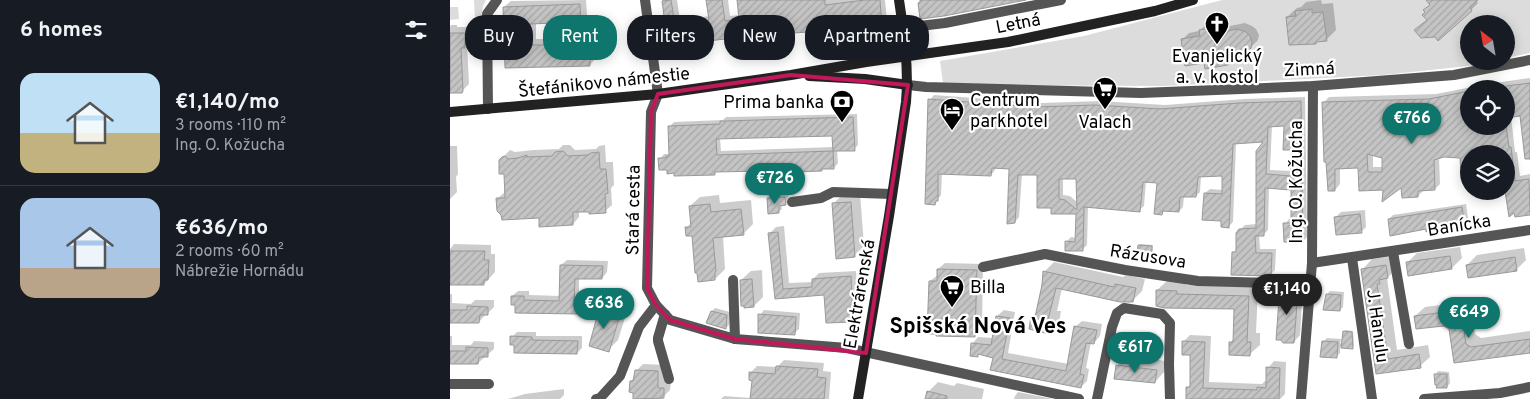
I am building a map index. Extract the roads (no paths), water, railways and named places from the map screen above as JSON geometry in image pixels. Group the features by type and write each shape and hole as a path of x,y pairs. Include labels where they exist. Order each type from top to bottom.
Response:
{"street":[{"path":"488,109 487,14 497,0"},
{"path":"645,0 658,94"},
{"name":"Elektrárenská","path":"899,0 901,15"},
{"name":"Letná","path":"929,25 1061,0"},
{"name":"Letná","path":"929,54 1008,42 1193,0"},
{"name":"Štefánikovo námestie","path":"450,112 658,94 887,60"},
{"name":"Elektrárenská","path":"858,399 904,117 908,85 906,60"},
{"name":"Zimná","path":"908,85 1141,93 1313,86 1454,75 1530,60"},
{"name":"Štefánikovo námestie","path":"791,75 865,79 908,85"},
{"name":"Ing. O. Kožucha","path":"1301,399 1312,263 1313,86"},
{"name":"Stará cesta","path":"658,94 651,112 647,288 656,305 668,317"},
{"path":"792,202 821,198 833,192 892,194"},
{"name":"Banícka","path":"1312,263 1530,230"},
{"path":"1393,252 1409,344"},
{"name":"Rázusova","path":"983,267 1045,254 1124,270 1198,281 1310,284"},
{"name":"J. Hanulu","path":"1352,258 1372,399"},
{"path":"733,280 735,339"},
{"path":"596,399 600,398 620,376 639,327 656,305"},
{"path":"1097,399 1112,327 1117,313 1124,308 1162,314 1170,324 1170,399"},
{"path":"669,379 658,341 668,317 735,339 847,348 1079,399"},
{"path":"450,384 489,384"},
{"path":"1424,399 1500,393 1530,387"}],"place":[{"name":"Evanjelický a. v. kostol","path":"1217,45"},
{"name":"Valach","path":"1105,110"},
{"name":"Prima banka","path":"842,123"},
{"name":"Centrum parkhotel","path":"952,131"},
{"name":"Billa","path":"952,308"}],"district":[{"name":"Spišská Nová Ves","path":"978,325"}]}
